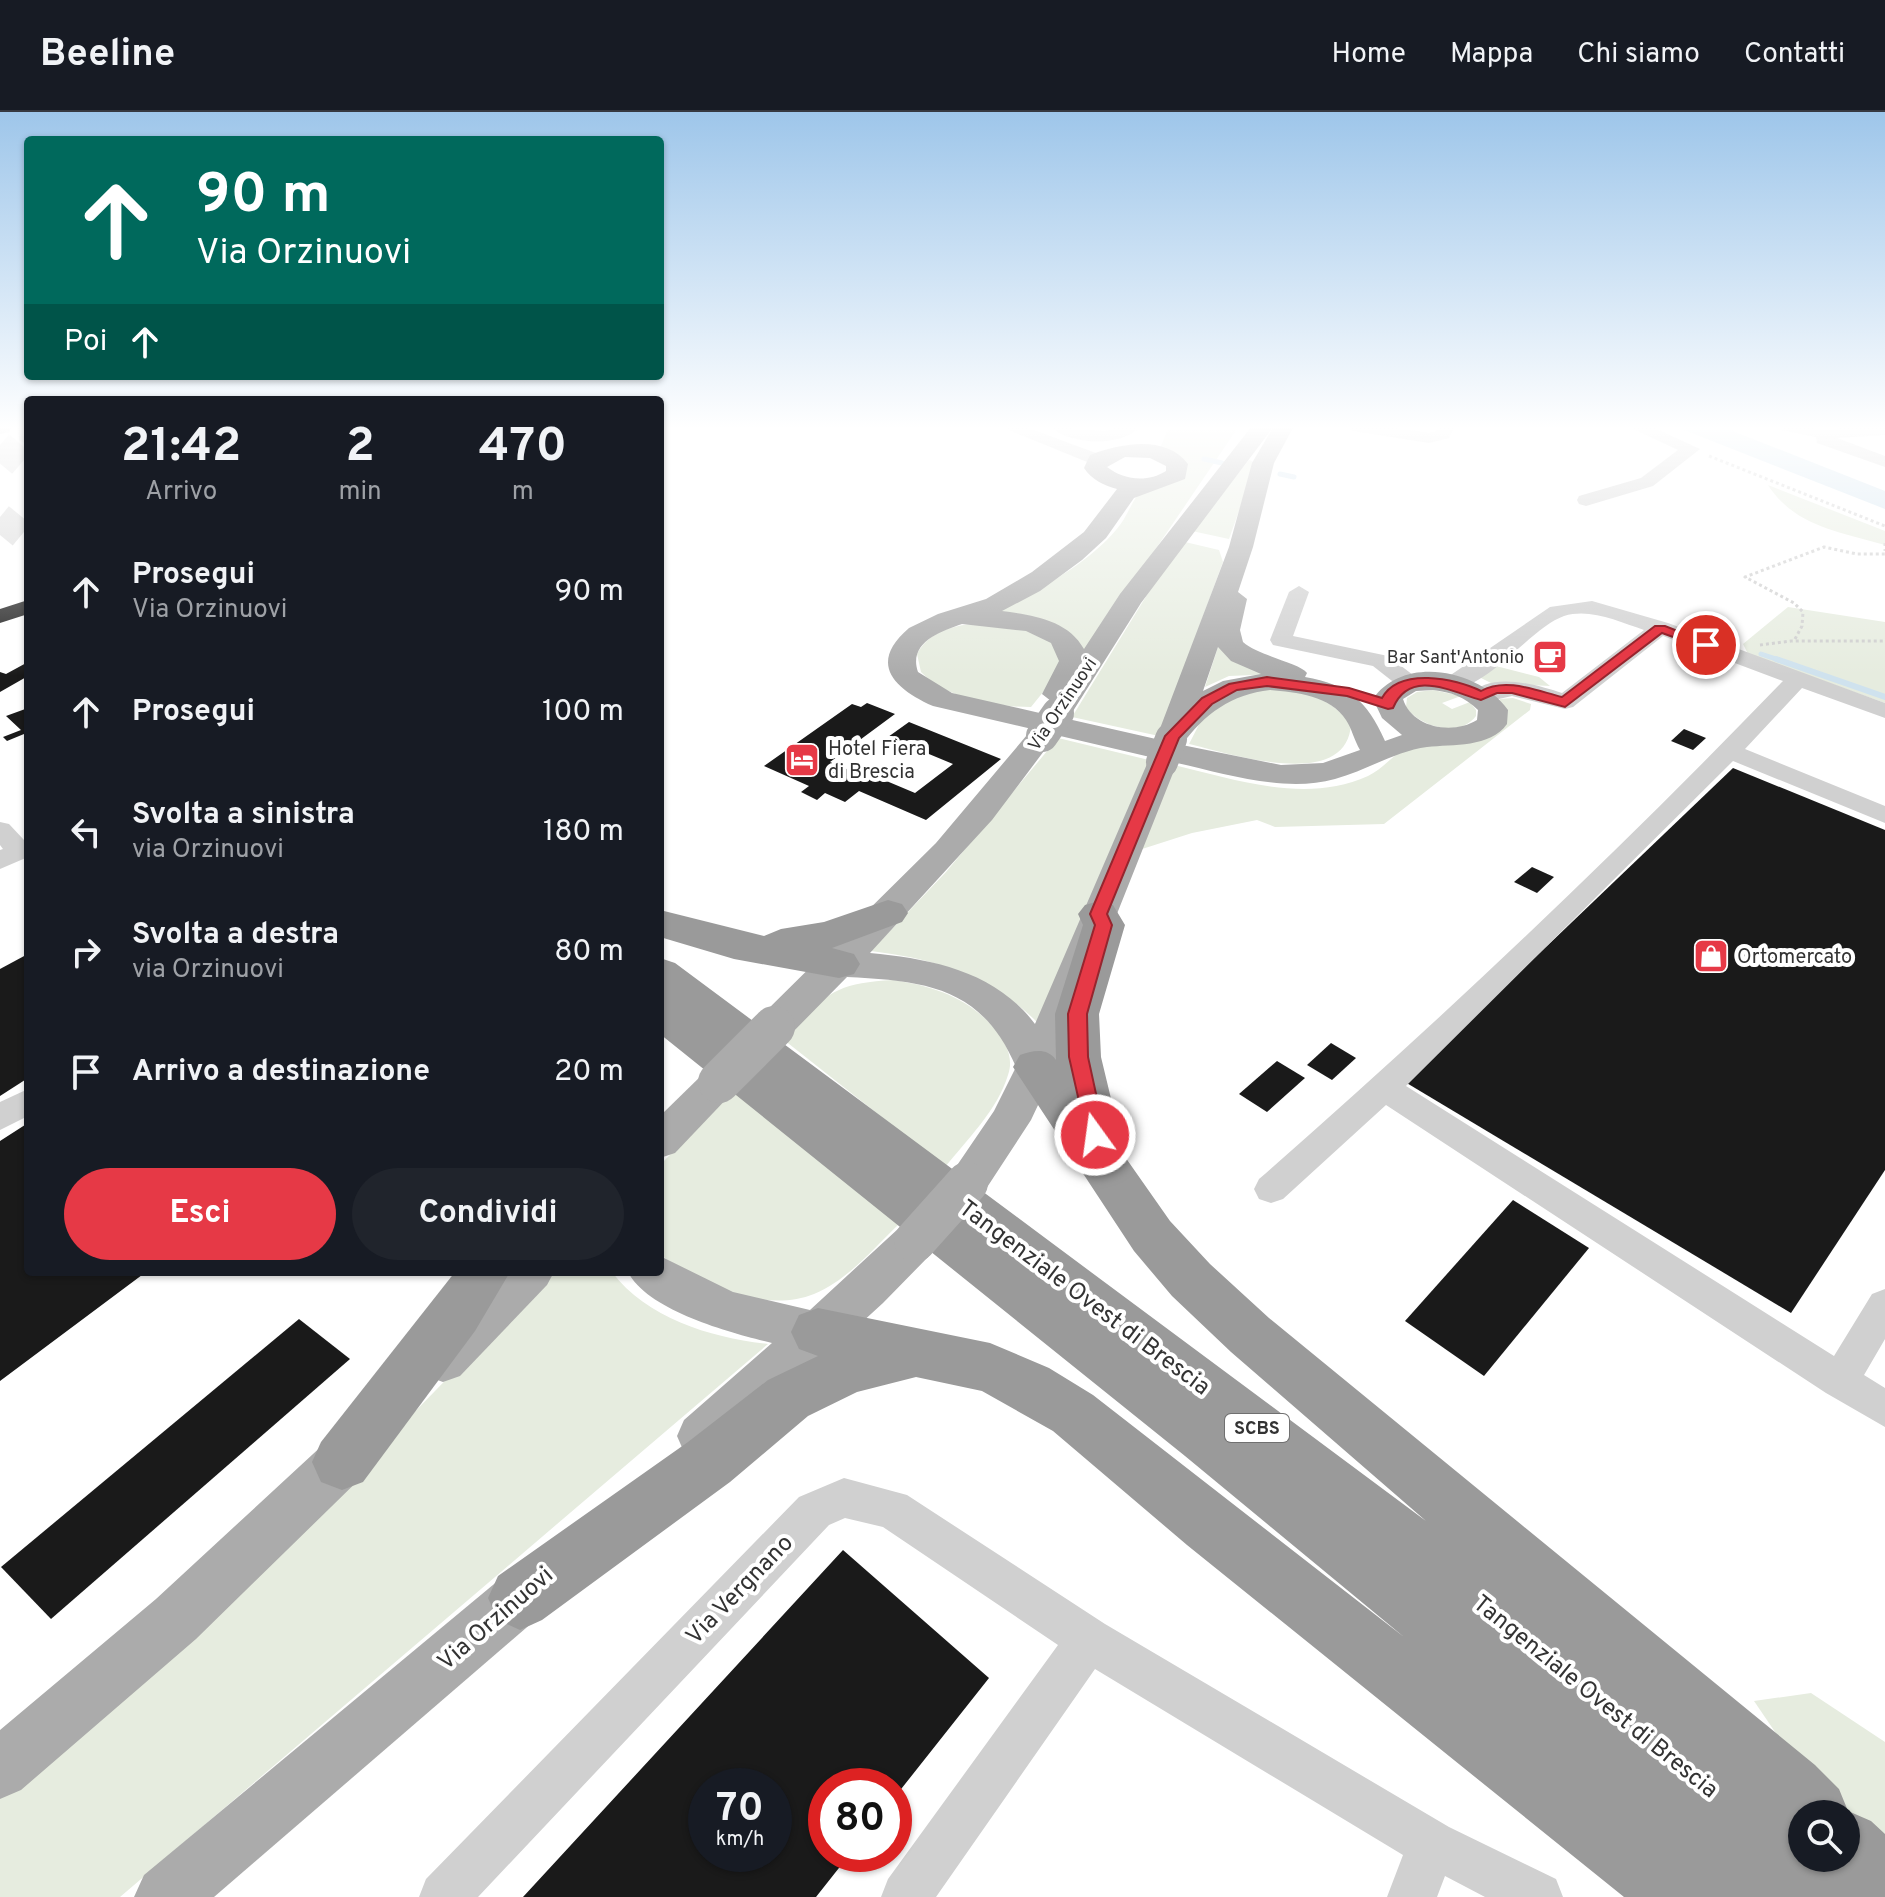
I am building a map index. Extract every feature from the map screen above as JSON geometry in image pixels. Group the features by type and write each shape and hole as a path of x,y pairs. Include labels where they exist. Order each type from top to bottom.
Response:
{"highway":[{"path":"734,945 793,943 831,935 888,913"},
{"path":"1099,914 1104,925 1077,1014 1078,1057 1095,1135 1114,1183"},
{"path":"664,924 734,945 839,964"},
{"name":"Tangenziale Ovest di Brescia","path":"664,976 1469,1593 1842,1897"},
{"name":"Tangenziale Ovest di Brescia","path":"664,1014 1206,1437 1460,1641 1769,1897"},
{"path":"1036,1067 1152,1236 1191,1280 1250,1335 1798,1800"},
{"path":"342,1462 456,1315 481,1276"},
{"path":"818,1332 990,1368 1029,1386 1073,1413 1682,1897"},
{"path":"520,1598 709,1462 788,1398 847,1369 920,1353"},
{"path":"1860,1860 1885,1884"}],"main road":[{"path":"1114,509 1105,524 1078,551 1005,600 926,628 907,643 901,663 913,684 943,700 1281,774 1327,772 1368,752 1421,738 1479,733 1492,724 1493,710 1481,696 1450,683 1398,698 1267,681 1234,687 1207,701 1168,746"},
{"name":"Via Orzinuovi","path":"664,1138 839,964 1000,793 1050,724 1129,600 1201,509"},
{"name":"Via Orzinuovi","path":"166,1897 520,1598 818,1332 915,1241 967,1183 1010,1120 1036,1067 1168,746 1241,547 1251,509"},
{"path":"1229,579 1235,597 1226,632 1229,643 1238,652 1275,670 1370,688 1398,698 1423,732 1452,737"},
{"path":"959,618 1025,622 1040,626 1062,639 1073,657 1072,666 1057,689 1050,724"},
{"path":"1312,687 1354,709 1362,720 1368,752"},
{"path":"1368,752 1398,698"},
{"path":"839,964 908,969 961,984 985,997 1003,1012 1019,1031 1036,1067"},
{"path":"0,1769 176,1619 342,1462 527,1276"},
{"path":"657,1276 696,1300 729,1314 818,1332"}],"street":[{"path":"1299,592 1281,640 1380,661 1398,698"},
{"path":"1450,683 1465,678 1557,611 1592,607 1660,628 1885,711"},
{"path":"1481,696 1494,689 1512,689 1573,696 1660,628"},
{"path":"1492,659 1573,696"},
{"path":"1271,1189 1384,1088 1729,751 1798,679"},
{"path":"1729,751 1885,815"},
{"path":"0,830 16,853"},
{"path":"1384,1088 1885,1409"},
{"path":"0,1118 24,1103"},
{"path":"1840,1381 1885,1305"},
{"name":"Via Vergnano","path":"444,1897 814,1511 844,1498 892,1509 1089,1640 1432,1844 1538,1897"},
{"path":"906,1897 1089,1640"},
{"path":"1412,1897 1432,1844"}],"path":[{"path":"1843,509 1885,526"},
{"path":"1795,639 1804,619 1800,608 1745,577 1824,547 1857,554 1885,553 1885,543"},
{"path":"1729,654 1795,639 1847,643 1885,641"}],"shaded area":[{"path":"1130,509 1183,509 1081,659 1077,645 993,614 1075,566 1104,543"},
{"path":"1209,509 1240,509 1229,539 1192,531"},
{"path":"1830,509 1885,531 1885,545 1820,526 1791,510"},
{"path":"1185,542 1219,550 1223,562 1159,736 1072,717 1166,564"},
{"path":"1788,607 1885,622 1885,703 1748,654 1743,644"},
{"path":"995,622 1048,636 1065,665 1031,707 973,700 944,689 921,672 917,654 932,637 951,628"},
{"path":"1219,644 1278,674 1229,676 1205,687"},
{"path":"1496,666 1539,677 1550,686 1491,683 1479,677"},
{"path":"1244,688 1303,693 1328,703 1351,724 1344,745 1329,758 1308,763 1283,763 1256,760 1189,744 1208,707"},
{"path":"1433,690 1461,696 1442,703 1452,709 1470,702 1476,716 1469,723 1450,728 1420,720 1406,707 1407,698 1417,692"},
{"path":"1513,698 1531,704 1530,710 1384,824 1275,827 1257,820 1192,833 1139,850 1174,765 1271,787 1296,789 1344,784 1368,776 1408,749 1456,742 1500,699"},
{"path":"1058,738 1149,760 1037,1022 1000,992 960,972 918,959 871,951 946,872"},
{"path":"893,980 936,990 962,1002 986,1019 1008,1051 1010,1069 997,1100 945,1167 784,1040 809,1012 830,995 856,984"},
{"path":"733,1091 899,1224 849,1272 814,1294 775,1301 733,1293 693,1276 664,1257 664,1161"},
{"path":"547,1276 616,1276 643,1302 682,1323 725,1337 768,1344 120,1897 0,1897 0,1798 322,1507"},
{"path":"1811,1693 1885,1742 1885,1847 1860,1824 1860,1800 1834,1800 1801,1770 1754,1701"}],"building":[{"path":"24,601 24,615 0,623 0,609"},
{"name":"Bar Sant'Antonio","path":"1542,648 1567,658 1558,665 1533,655"},
{"path":"24,664 24,678 0,692 0,672 6,674"},
{"name":"Hotel Fiera di Brescia","path":"867,703 895,714 830,762 854,772 858,769 915,793 953,764 888,737 909,722 1001,759 926,820 859,791 845,802 825,793 817,800 801,792 809,786 764,766 852,704 861,707"},
{"path":"24,709 24,734 7,741 3,737 21,730 6,716"},
{"path":"1684,729 1706,738 1693,750 1671,741"},
{"name":"Ortomercato","path":"1733,768 1885,830 1885,1170 1791,1313 1405,1082"},
{"path":"1532,867 1554,877 1537,893 1514,882"},
{"path":"24,956 24,1081 0,1096 0,969"},
{"path":"1331,1043 1356,1058 1332,1080 1307,1065"},
{"path":"1277,1061 1305,1078 1267,1112 1239,1094"},
{"path":"24,1126 24,1276 141,1276 0,1381 0,1141"},
{"path":"1513,1200 1589,1248 1484,1376 1405,1321"},
{"path":"299,1319 350,1359 51,1619 1,1567"},
{"path":"843,1550 989,1678 912,1775 912,1768 808,1768 808,1872 836,1872 816,1897 523,1897"}],"waterway":[{"path":"1761,654 1776,659"},
{"path":"1776,659 1782,661"},
{"path":"1776,659 1885,697"}],"tunnel":[{"path":"0,517 24,537"}],"place":[{"name":"Bar Sant'Antonio","path":"1550,657"},
{"name":"Hotel Fiera di Brescia","path":"802,760"},
{"name":"Ortomercato","path":"1711,956"}],"route":[{"path":"1095,1135 1078,1057 1077,1014 1104,925 1099,914 1172,736 1207,701 1234,687 1267,681 1349,692 1388,705 1389,696 1399,687 1433,681 1461,686 1481,696 1494,689 1512,689 1565,702 1660,628 1706,645"}]}
